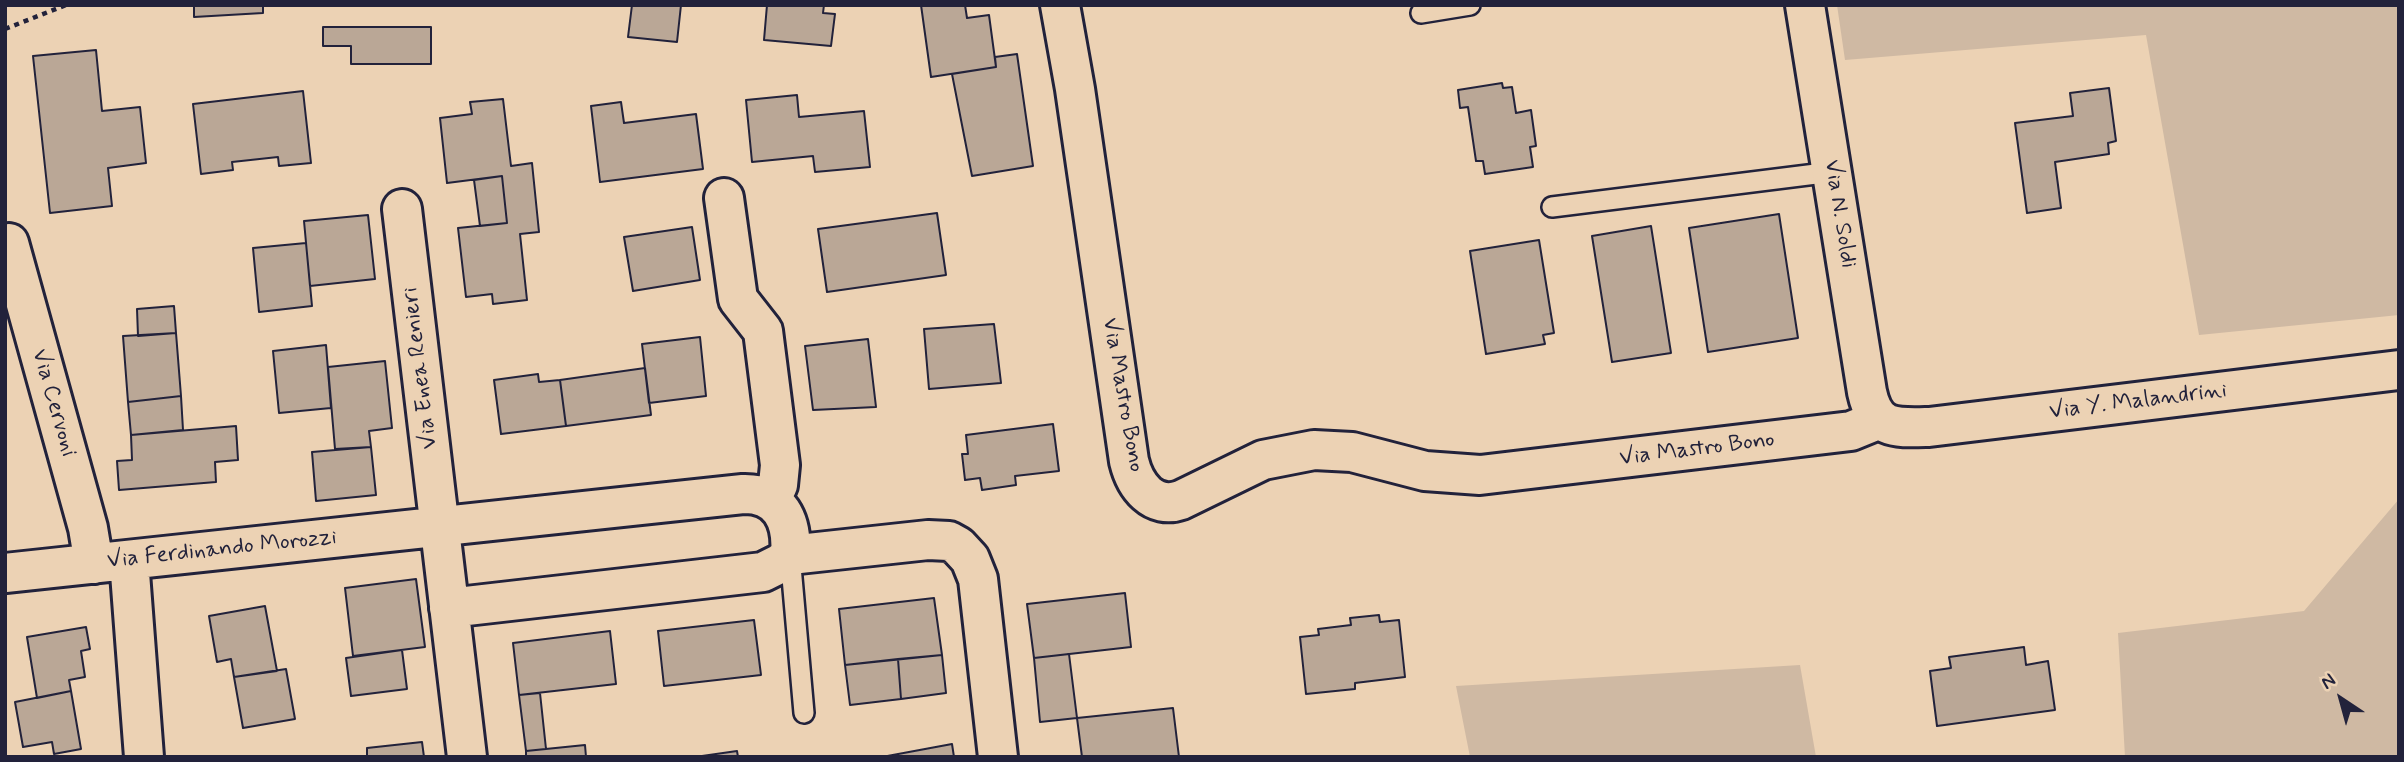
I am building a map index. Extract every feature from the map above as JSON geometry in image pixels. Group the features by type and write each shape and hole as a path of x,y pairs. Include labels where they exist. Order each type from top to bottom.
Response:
{"street":[{"name":"Via Mastro Bono","path":"1060,5 1075,89 1129,461 1136,481 1158,502 1181,500 1263,460 1314,450 1352,452 1425,471 1480,475 1851,431 1878,420"},
{"name":"Via N. Soldi","path":"1805,5 1867,392 1872,411 1878,420"},
{"path":"724,198 738,299 762,331 780,465 778,485 771,499 783,513 788,525 790,555"},
{"name":"Via Enea Renieri","path":"402,209 467,757"},
{"name":"Via Cervoni","path":"9,243 88,528 112,562 144,757"},
{"name":"Via Y. Malandrini","path":"1878,420 1892,426 1929,427 2399,370"},
{"name":"Via Ferdinando Morozzi","path":"5,573 743,494 761,495 771,499"},
{"path":"449,608 744,576 773,569 790,555 928,540 948,541 965,551 978,579 998,757"}],"lane":[{"path":"1421,13 1470,5"},
{"path":"1552,207 1832,172"},
{"path":"790,555 804,713"}],"path":[{"path":"5,29 66,5"}],"shaded area":[{"path":"1837,5 2399,5 2399,315 2199,335 2146,35 1845,60"},
{"path":"2399,499 2399,757 2125,757 2118,633 2304,611"},
{"path":"1800,665 1816,757 1470,757 1456,686"}],"building":[{"path":"194,5 263,5 263,13 194,17"},
{"path":"632,5 681,5 677,42 628,37"},
{"path":"767,5 824,5 823,13 835,14 831,46 764,40"},
{"path":"921,5 965,5 967,18 989,15 996,67 931,77"},
{"path":"323,27 431,27 431,64 351,64 351,46 323,46"},
{"path":"96,50 102,111 140,107 146,163 108,168 112,206 50,213 33,56"},
{"path":"1017,54 1033,166 972,176 952,74 996,67 995,57"},
{"path":"1502,83 1503,88 1512,87 1516,113 1531,110 1536,146 1530,147 1533,167 1485,174 1483,161 1476,161 1468,107 1460,108 1458,90"},
{"path":"2109,88 2116,141 2108,143 2109,154 2055,162 2061,208 2027,213 2015,123 2073,116 2070,93"},
{"path":"303,91 311,163 279,166 278,157 232,162 233,170 201,174 193,104"},
{"path":"797,95 799,117 864,111 870,167 815,172 813,156 752,162 746,100"},
{"path":"503,99 511,166 532,163 539,232 520,234 527,300 493,304 492,294 466,297 458,228 507,223 502,176 447,183 440,118 472,114 470,102"},
{"path":"621,102 624,123 696,114 703,169 600,182 591,106"},
{"path":"502,176 507,223 480,226 474,180"},
{"path":"937,213 946,275 827,292 818,229"},
{"path":"1779,214 1798,338 1708,352 1689,228"},
{"path":"368,215 375,279 310,286 304,221"},
{"path":"1651,226 1671,353 1612,362 1592,236"},
{"path":"692,227 700,280 633,291 624,237"},
{"path":"1539,240 1554,333 1543,335 1545,344 1486,354 1470,251"},
{"path":"306,243 312,306 259,312 253,248"},
{"path":"174,306 176,333 138,336 137,309"},
{"path":"994,324 1001,383 929,389 924,329"},
{"path":"176,333 181,396 128,402 123,336"},
{"path":"700,337 706,396 649,403 642,344"},
{"path":"868,339 876,407 813,410 805,346"},
{"path":"326,345 331,408 279,413 273,351"},
{"path":"385,361 392,428 369,431 371,447 335,449 328,367"},
{"path":"645,368 651,415 566,426 560,380"},
{"path":"538,374 539,382 560,380 566,426 501,434 494,380"},
{"path":"181,396 183,430 131,435 128,402"},
{"path":"1053,424 1059,471 1015,476 1016,485 982,490 980,478 965,480 962,454 968,454 966,435"},
{"path":"236,426 238,460 215,462 216,482 119,490 117,461 132,460 131,435"},
{"path":"371,447 376,495 316,501 312,452"},
{"path":"416,579 425,647 353,656 345,588"},
{"path":"1125,593 1131,647 1034,658 1027,604"},
{"path":"934,598 942,655 845,665 839,609"},
{"path":"265,606 277,671 234,677 231,659 217,662 209,616"},
{"path":"1379,615 1380,622 1399,620 1405,677 1355,683 1355,689 1306,694 1300,637 1319,635 1318,629 1351,625 1350,618"},
{"path":"754,620 761,675 664,686 658,631"},
{"path":"86,627 90,649 81,651 85,677 69,680 71,691 37,698 27,637"},
{"path":"610,631 616,684 519,695 513,643"},
{"path":"2024,647 2026,665 2048,661 2055,710 1937,726 1930,671 1951,668 1949,657"},
{"path":"402,650 407,689 351,696 346,658"},
{"path":"1069,654 1077,718 1040,722 1034,658"},
{"path":"942,655 946,693 901,699 898,659"},
{"path":"898,659 901,699 850,705 845,665"},
{"path":"286,669 295,719 243,728 234,677"},
{"path":"71,691 81,749 54,754 52,742 23,747 15,702"},
{"path":"540,693 546,749 526,751 519,695"},
{"path":"1173,708 1179,757 1082,757 1077,718"},
{"path":"422,742 424,757 367,757 367,748"},
{"path":"952,744 954,757 882,757"},
{"path":"585,745 586,757 526,757 526,751"},
{"path":"737,751 738,757 695,757"}]}
